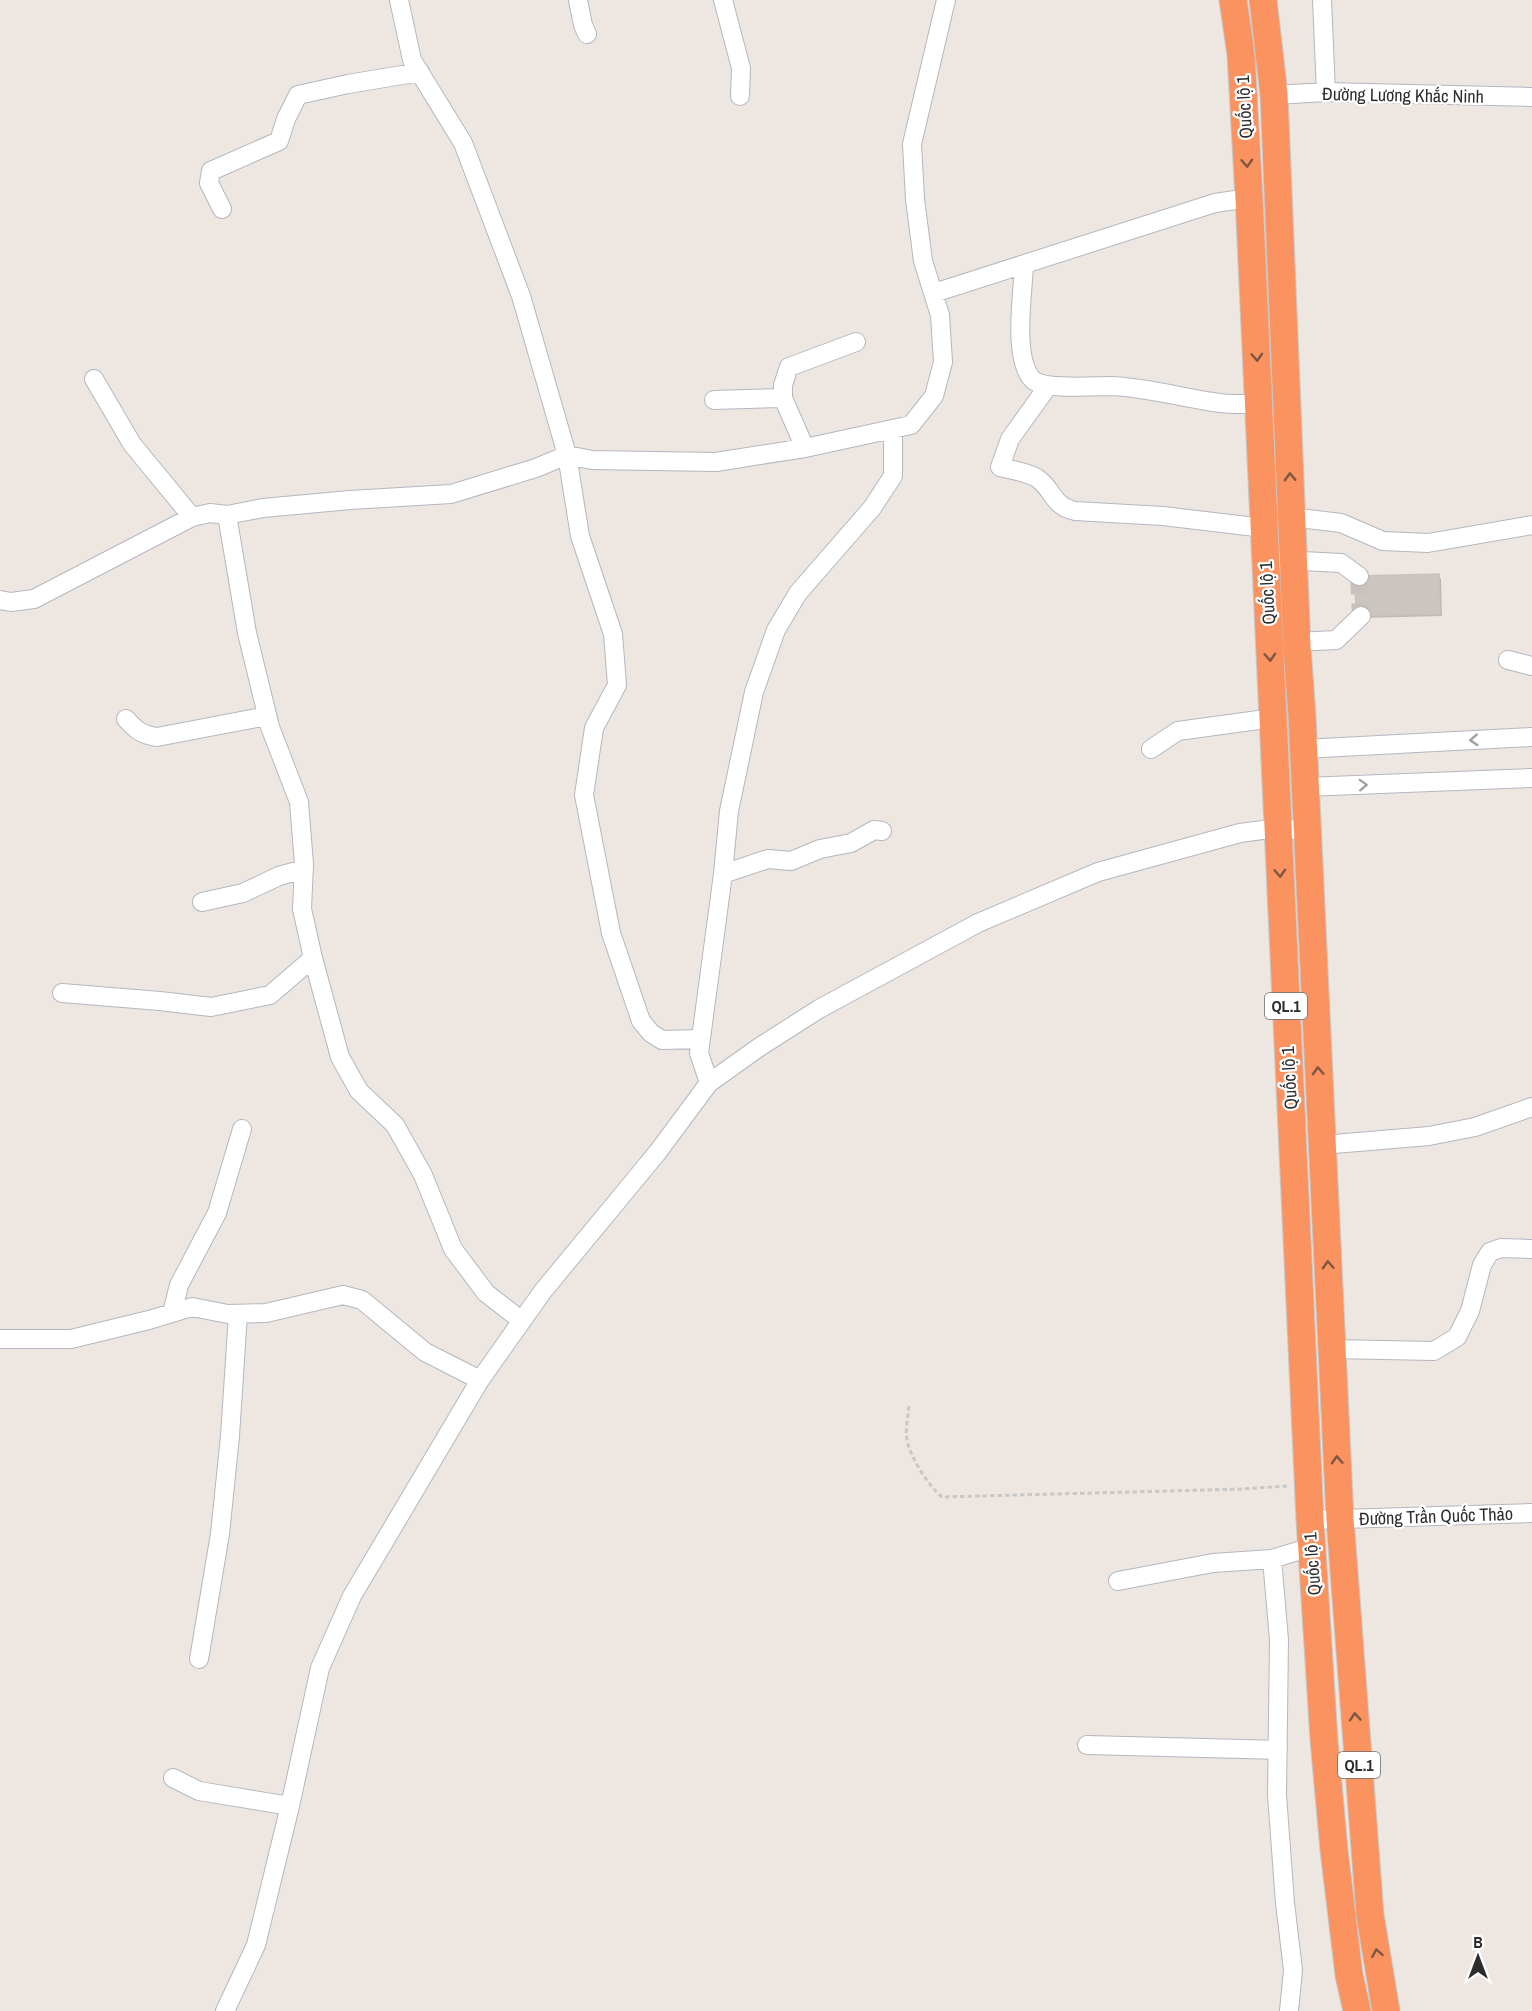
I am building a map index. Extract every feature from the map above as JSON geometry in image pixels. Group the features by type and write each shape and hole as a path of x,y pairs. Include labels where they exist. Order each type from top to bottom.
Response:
{"highway":[{"name":"Quốc lộ 1","path":"1233,0 1241,55 1249,198 1311,1547 1334,1850 1349,1975 1357,2011"},
{"name":"Quốc lộ 1","path":"1263,0 1274,96 1291,517 1340,1519 1370,1915 1386,2011"}],"street":[{"path":"399,0 412,60 463,143 521,296 567,455 580,536 613,634 617,685 594,728 584,795 611,933 640,1021 651,1033 662,1040 701,1039"},
{"path":"578,0 582,25 587,34"},
{"path":"723,0 741,68 740,96"},
{"path":"0,600 11,602 34,599 192,517 210,513 227,515 263,508 451,494 536,468 567,455 592,460 716,462 805,448 911,425 934,396 943,362 940,315 922,251 915,199 912,144 946,0"},
{"path":"1322,0 1326,92"},
{"path":"222,209 209,183 211,171 279,141 298,94 420,72"},
{"name":"Đường Lương Khắc Ninh","path":"1274,96 1326,92 1532,97"},
{"path":"934,293 1215,203 1249,198"},
{"path":"1024,264 1019,334 1025,367 1034,381 1048,386 1127,386 1216,403 1259,404"},
{"path":"805,448 783,398 783,385 789,367 856,342"},
{"path":"94,379 132,444 192,517"},
{"path":"1048,386 1010,439 1000,467 1035,476 1047,487 1054,500 1063,508 1074,511 1163,516 1264,528"},
{"path":"714,400 783,398"},
{"path":"709,1083 699,1053 729,812 752,703 776,630 798,593 872,508 893,476 893,430"},
{"path":"227,515 247,633 267,716 298,802 304,869 302,909 340,1057 359,1091 395,1125 423,1175 453,1248 486,1293 522,1321"},
{"path":"1291,517 1341,523 1383,541 1428,543 1532,525"},
{"path":"1266,560 1341,563 1359,576"},
{"path":"1297,642 1336,640 1361,616"},
{"path":"1509,660 1532,666"},
{"path":"126,719 137,731 146,736 156,736 267,716"},
{"path":"1150,749 1178,731 1273,718"},
{"path":"1303,749 1532,737"},
{"path":"1305,787 1532,778"},
{"path":"225,2011 256,1945 290,1806 320,1668 352,1596 480,1380 543,1291 657,1153 709,1083 758,1048 819,1010 978,923 1098,872 1240,833 1278,828 1307,831"},
{"path":"723,874 768,859 791,861 820,849 851,843 874,830 882,831"},
{"path":"202,902 243,893 279,876 304,869"},
{"path":"62,993 211,1007 270,995 313,958"},
{"path":"1322,1145 1429,1136 1476,1127 1532,1107"},
{"path":"172,1313 179,1285 217,1213 242,1129"},
{"path":"1332,1349 1434,1351 1457,1336 1470,1311 1482,1265 1490,1252 1501,1248 1532,1249"},
{"path":"0,1340 71,1339 192,1307 238,1314 266,1313 343,1295 362,1300 425,1352 480,1380"},
{"path":"199,1659 220,1534 230,1436 238,1314"},
{"name":"Đường Trần Quốc Thảo","path":"1310,1520 1529,1518"},
{"path":"1118,1581 1213,1563 1272,1559 1311,1547"},
{"path":"1272,1559 1279,1640 1278,1806 1285,1903 1293,1970 1289,2011"},
{"path":"1087,1745 1278,1750"},
{"path":"173,1778 199,1791 290,1806"}],"path":[{"path":"909,1406 906,1439 920,1470 933,1489 942,1497 1243,1489 1308,1484"}],"building":[{"path":"1439,574 1440,614 1356,616 1355,576"}],"tunnel":[{"path":"1359,576 1361,616"}]}
